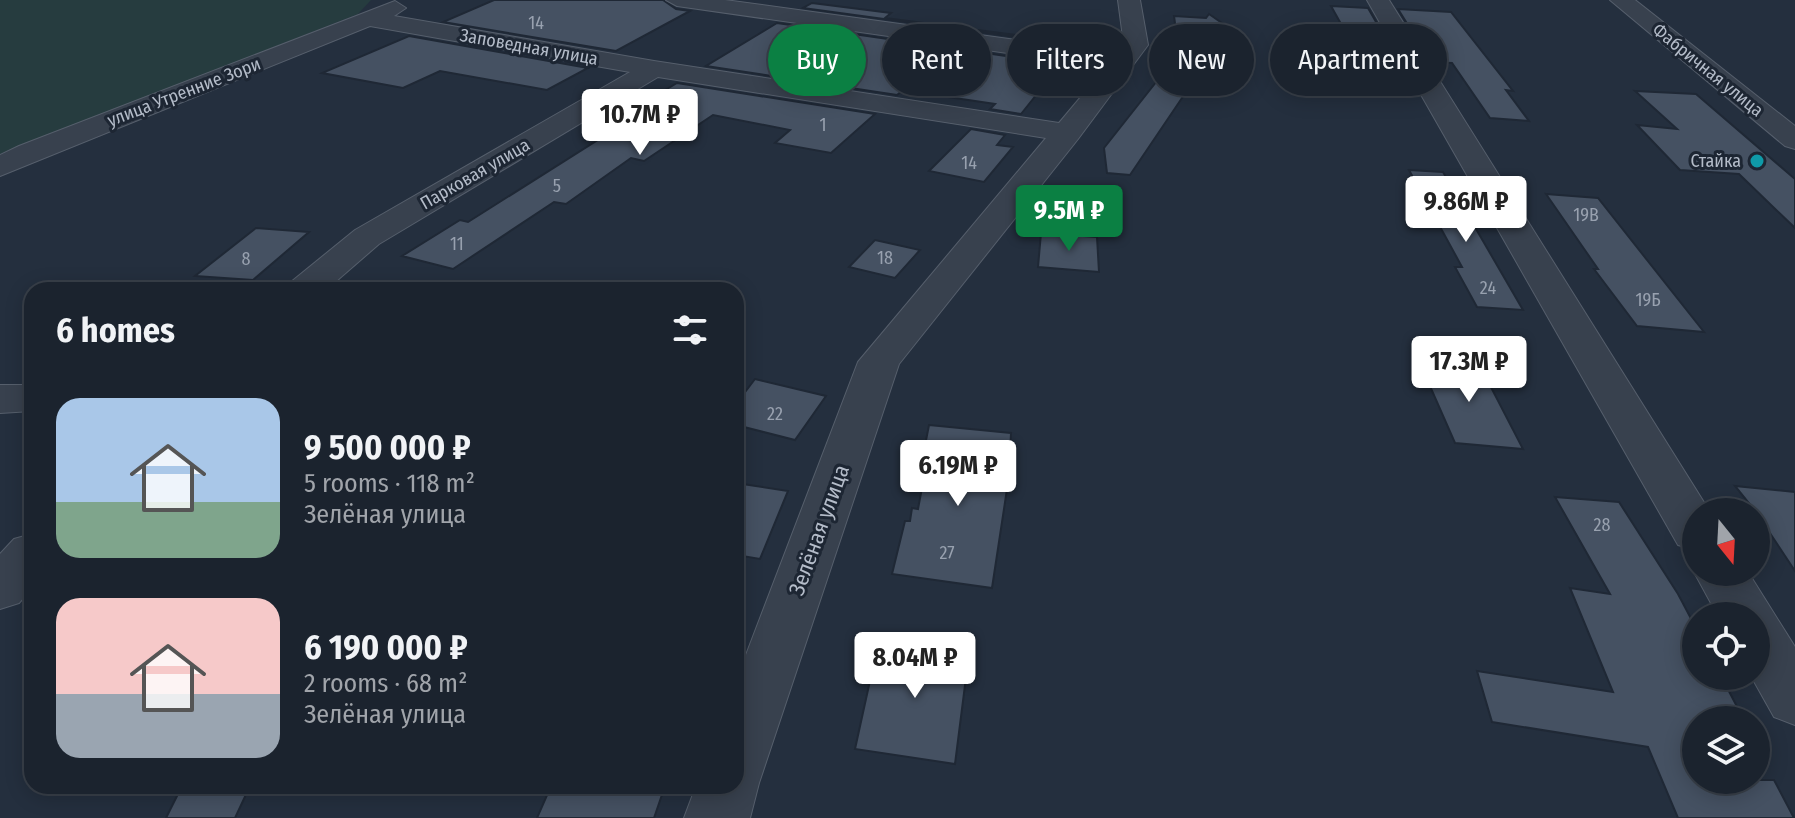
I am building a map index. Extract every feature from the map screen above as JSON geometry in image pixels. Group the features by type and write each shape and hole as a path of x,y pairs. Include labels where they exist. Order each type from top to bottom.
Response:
{"street":[{"name":"улица Утренние Зори","path":"0,167 378,9 414,0"},
{"path":"677,0 1007,46"},
{"name":"Зелёная улица","path":"1129,0 1133,24"},
{"path":"1378,0 1682,509"},
{"name":"Фабричная улица","path":"1621,0 1795,140"},
{"name":"Заповедная улица","path":"378,9 654,69 1068,133"},
{"name":"Зелёная улица","path":"1133,26 1136,45 1133,49"},
{"name":"Парковая улица","path":"314,282 367,237 654,69"},
{"name":"Зелёная улица","path":"744,742 879,362 1097,96"},
{"path":"0,399 24,398"},
{"path":"0,588 24,562"},
{"path":"1770,657 1795,699"},
{"path":"717,818 725,794"}],"green space":[{"path":"0,0 371,0 358,14 0,154"}],"building":[{"path":"494,0 663,0 676,9 690,11 616,51 443,22"},
{"path":"812,3 891,13 885,18 931,24 921,24 803,8"},
{"path":"1331,6 1368,8 1377,24 1341,24"},
{"path":"1398,9 1451,12 1513,91 1506,90 1529,121 1490,118 1452,63 1447,63 1447,24 1407,24"},
{"path":"1209,14 1223,24 1175,24 1174,16 1206,18"},
{"path":"768,28 768,75 706,66"},
{"path":"409,36 588,68 547,90 440,71 403,88 322,73"},
{"path":"866,36 882,38 882,93 866,90"},
{"path":"991,54 1007,56 1007,96 1035,96 1021,114 990,109 995,104 941,96 991,96"},
{"path":"677,83 875,114 831,153 775,143 790,130 713,115 644,161 631,158 566,204 554,202 453,269 402,256 460,220 468,222 634,117 623,115"},
{"path":"1149,91 1149,96 1183,96 1130,175 1107,173 1104,148"},
{"path":"1635,91 1696,94 1795,179 1795,228 1739,174 1680,170 1637,125 1677,129"},
{"path":"971,129 1005,135 997,145 1013,147 984,182 929,171"},
{"path":"1409,170 1443,172 1523,310 1477,307 1455,267 1462,267"},
{"path":"1546,194 1598,198 1704,332 1637,326 1594,269 1598,269"},
{"path":"256,228 309,232 253,280 195,276"},
{"path":"1041,233 1097,237 1099,272 1038,267"},
{"path":"875,240 920,250 895,278 849,267"},
{"path":"1418,359 1479,364 1523,449 1455,443"},
{"path":"755,379 826,396 795,440 744,427 744,393"},
{"path":"929,425 1011,433 1009,476 992,588 892,574 905,521 910,521 912,508 918,509 925,472 920,471"},
{"path":"744,484 788,491 760,559 744,556"},
{"path":"1735,486 1795,492 1795,571 1770,533 1770,498 1745,498"},
{"path":"1555,497 1619,502 1682,602 1682,690 1728,690 1737,706 1682,706 1682,794 1770,794 1770,780 1774,780 1794,818 1678,818 1648,747 1492,722 1477,671 1613,692 1570,588 1610,594"},
{"path":"880,635 970,646 955,764 855,749"},
{"path":"178,794 246,794 235,818 166,818"},
{"path":"548,794 662,794 654,818 537,818"}],"place":[{"name":"Стайка","path":"1757,161"}]}
